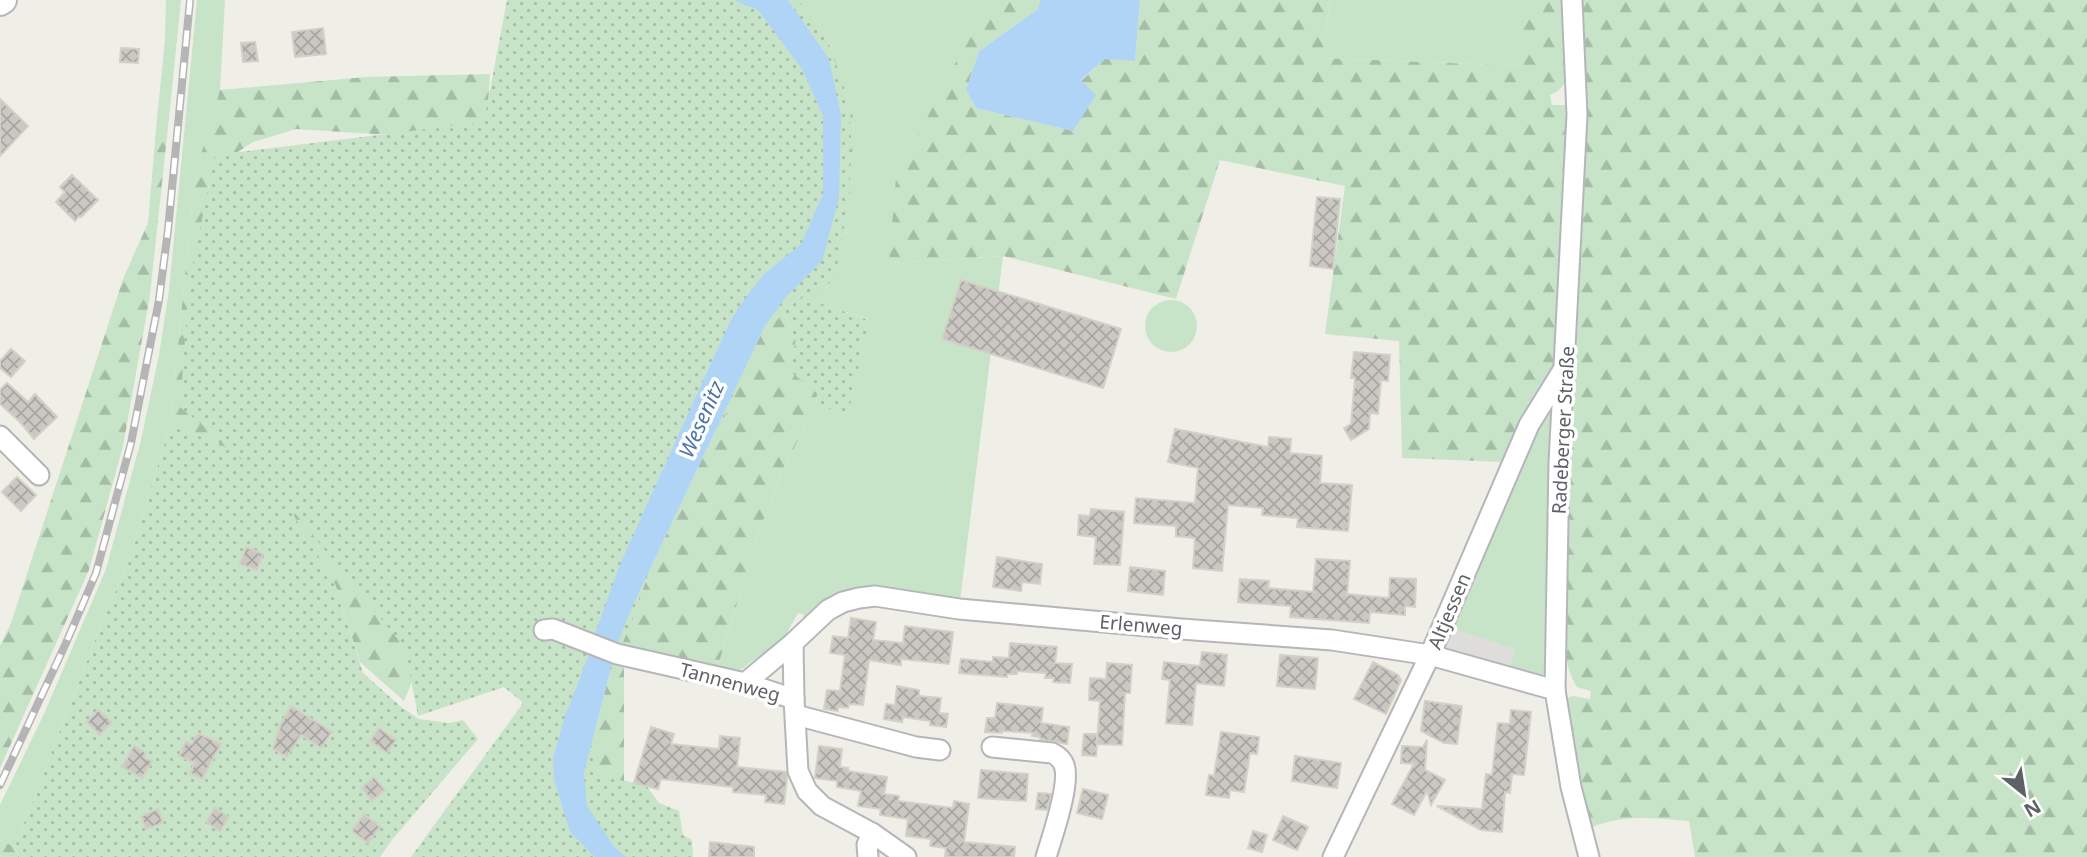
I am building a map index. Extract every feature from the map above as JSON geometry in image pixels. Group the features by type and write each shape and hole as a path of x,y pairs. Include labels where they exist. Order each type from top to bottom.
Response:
{"street":[{"name":"Radeberger Straße","path":"1572,0 1577,114 1559,463 1556,690 1569,776 1589,857"},
{"name":"Altjessen","path":"1334,857 1430,655 1529,425 1565,366"},
{"path":"0,436 40,475"},
{"name":"Erlenweg","path":"746,682 828,610 843,602 875,596 968,610 1332,640 1430,655 1556,690"},
{"name":"Tannenweg","path":"544,630 553,629 617,654 746,682 795,707 799,771 807,791 822,806 872,833 906,857"},
{"path":"793,643 795,707 916,747 940,750"},
{"path":"992,747 1052,753 1060,757 1064,764 1066,782 1046,857"},
{"path":"868,857 867,845 872,833"}],"shaded area":[{"path":"1451,628 1517,649 1508,672 1441,650"}],"green space":[{"path":"166,0 181,0 169,118 157,118 165,40"},
{"path":"197,0 225,0 220,90 195,176 170,426 129,561 101,625 15,847 0,840 0,805 44,714 106,569 141,440 169,290"},
{"path":"507,0 798,0 828,42 843,82 851,131 850,191 835,278 810,300 869,320 848,414 816,405 817,393 791,372 796,340 785,314 761,332 724,417 700,452 666,520 636,611 595,709 590,748 597,776 646,785 659,803 679,811 683,835 692,840 693,857 411,857 523,703 504,687 418,716 405,648 285,501 335,584 363,673 419,719 449,723 463,720 478,739 380,857 18,857 15,847 101,625 129,561 170,426 219,443 266,478 180,407 189,284 215,155 484,122","holes":["780,286 808,300 799,297 789,309"]},
{"path":"788,0 802,0 830,43 854,120 846,238 827,274 799,297 785,314 796,340 792,357 817,393 816,405 783,470 760,529 717,669 616,647 633,605 765,326 785,298 822,261"},
{"path":"802,0 997,0 971,33 889,263 1003,256 959,609 859,598 793,643 804,615 798,613 784,638 736,673 717,669 760,529 783,470 816,405 848,414 868,319 799,297 827,274 846,238 854,120 830,43"},
{"path":"997,0 1040,0 1038,9 979,51 966,90 976,108 1073,131 1081,81 1105,59 1135,60 1140,0 1330,0 1322,58 1523,66 1517,0 1563,0 1566,82 1550,95 1552,105 1566,105 1557,364 1504,462 1402,458 1399,341 1325,334 1345,186 1220,160 1176,299 1003,256 889,263 896,178 971,33"},
{"path":"1330,0 1517,0 1524,66 1322,58"},
{"path":"1583,0 2087,0 2087,857 1695,857 1689,821 1626,819 1590,828 1566,706 1567,698 1573,696 1590,699 1591,691 1577,687 1572,679 1566,654 1564,619 1587,116"},
{"path":"490,74 486,136 296,129 253,142 224,161 208,187 202,319 326,468 417,669 404,701 360,662 335,584 219,443 170,426 195,175 220,90 366,77"},
{"path":"157,118 169,118 150,295 123,446 89,570 0,768 0,646 11,623 123,279 148,223"},
{"path":"1171,300 1181,302 1189,308 1195,316 1195,336 1189,344 1181,350 1171,352 1161,350 1153,344 1147,336 1145,326 1147,316 1153,308 1161,302"},
{"path":"1554,406 1544,673 1540,679 1508,672 1516,649 1451,628 1546,409"},
{"path":"613,660 624,663 624,796 584,773"},
{"path":"0,840 15,847 18,857 0,857"}],"water":[{"name":"Wesenitz","path":"734,0 788,0 829,59 841,115 839,198 822,261 785,298 765,326 633,605 616,647 593,639 621,562 727,328 738,308 763,275 801,244 823,194 823,116 802,69 758,10"},
{"path":"1040,0 1140,0 1135,61 1105,59 1081,80 1096,95 1073,131 976,108 966,90 979,51 1038,9"},
{"path":"590,652 613,660 584,773 587,806 615,848 626,857 595,857 570,832 554,779 553,758 565,716"}],"building":[{"path":"323,28 326,54 295,57 292,32"},
{"path":"255,42 258,61 243,62 241,43"},
{"path":"121,48 139,49 138,63 120,62"},
{"path":"0,99 28,126 0,156"},
{"path":"72,175 98,200 75,221 56,202 65,192 60,187"},
{"path":"1317,197 1340,199 1333,269 1310,266"},
{"path":"961,280 1121,329 1103,388 942,339"},
{"path":"11,349 25,361 11,377 0,368 0,361"},
{"path":"1354,352 1390,355 1388,381 1381,380 1378,414 1370,413 1369,429 1351,440 1344,428 1351,424"},
{"path":"7,383 28,402 35,394 57,417 34,439 0,404 0,390"},
{"path":"1175,429 1268,447 1269,437 1291,439 1290,453 1322,456 1320,483 1352,485 1348,531 1297,527 1298,518 1262,515 1263,508 1228,505 1222,571 1193,568 1195,538 1176,536 1176,526 1134,523 1136,498 1195,503 1198,468 1168,462"},
{"path":"17,477 36,495 21,511 2,492"},
{"path":"1091,509 1124,512 1120,565 1094,564 1096,537 1078,535 1079,515 1090,516"},
{"path":"246,547 263,554 257,570 240,564"},
{"path":"997,557 1042,564 1040,584 1022,582 1021,591 993,587"},
{"path":"1316,559 1350,561 1347,594 1389,598 1390,578 1416,579 1415,607 1405,606 1405,615 1370,612 1369,623 1290,617 1291,606 1238,602 1240,579 1269,581 1268,588 1313,592"},
{"path":"1130,567 1165,571 1163,595 1128,591"},
{"path":"851,618 876,622 873,640 903,643 905,626 953,632 949,664 901,659 901,665 869,660 863,705 849,704 848,708 838,707 838,711 824,709 827,690 840,691 845,655 830,653 833,636 848,638"},
{"path":"1010,643 1057,647 1055,663 1072,664 1070,683 1053,682 1054,678 1045,678 1046,673 1017,671 1017,674 1007,674 1007,677 959,673 961,659 993,662 993,657 1009,658"},
{"path":"1202,652 1227,655 1224,686 1196,683 1192,725 1166,723 1170,680 1162,679 1164,662 1200,666"},
{"path":"1280,655 1318,658 1315,689 1277,686"},
{"path":"1373,662 1398,675 1401,680 1386,714 1354,699"},
{"path":"1107,663 1132,665 1130,693 1125,693 1122,745 1097,744 1096,756 1082,755 1084,734 1097,734 1097,742 1100,701 1089,700 1090,678 1106,679"},
{"path":"897,686 919,690 919,696 941,698 939,713 948,714 946,727 930,725 930,721 903,717 902,722 884,719 886,704 895,705"},
{"path":"1425,701 1462,706 1457,744 1444,743 1421,731"},
{"path":"997,703 1043,708 1041,723 1069,727 1067,744 1040,739 1032,736 1033,733 985,732 987,718 995,718"},
{"path":"291,706 332,732 321,748 301,735 287,757 273,749 281,724"},
{"path":"98,710 112,722 100,735 87,722"},
{"path":"1511,710 1531,712 1524,775 1512,774 1510,793 1505,792 1502,832 1481,830 1437,806 1482,809 1486,774 1492,775 1498,723 1510,724"},
{"path":"651,727 674,734 671,744 719,749 720,736 740,738 737,767 786,772 784,804 765,802 766,795 733,792 733,787 661,779 658,789 634,783"},
{"path":"379,728 396,740 387,753 370,741"},
{"path":"1221,732 1259,737 1257,754 1250,753 1244,792 1230,790 1229,798 1206,795 1209,775 1214,776"},
{"path":"198,733 221,744 202,779 190,773 195,763 179,756 186,741 192,744"},
{"path":"1427,740 1425,770 1445,780 1431,805 1427,791 1414,815 1392,804 1414,764 1401,763 1402,746 1423,747"},
{"path":"134,746 146,753 144,757 152,761 142,778 122,767"},
{"path":"819,746 842,749 840,767 848,768 848,771 887,777 884,794 899,796 898,801 953,808 954,801 969,804 964,842 1015,847 1014,857 945,857 946,848 930,846 931,839 906,836 908,819 880,815 881,809 858,806 861,791 837,787 837,781 815,778"},
{"path":"1295,756 1341,763 1337,788 1292,781"},
{"path":"981,770 1028,774 1026,801 978,798"},
{"path":"374,777 385,790 372,801 361,788"},
{"path":"1083,789 1108,795 1102,819 1077,813"},
{"path":"1038,793 1051,794 1047,810 1036,809"},
{"path":"215,808 229,817 220,831 206,822"},
{"path":"158,809 163,823 146,829 141,816"},
{"path":"364,814 380,827 368,843 352,831"},
{"path":"1283,816 1308,827 1297,850 1273,840"},
{"path":"1253,831 1267,835 1262,852 1248,848"},
{"path":"710,842 754,847 754,857 709,857"}],"railway":[{"path":"0,785 96,573 131,443 159,300 190,0"}]}
